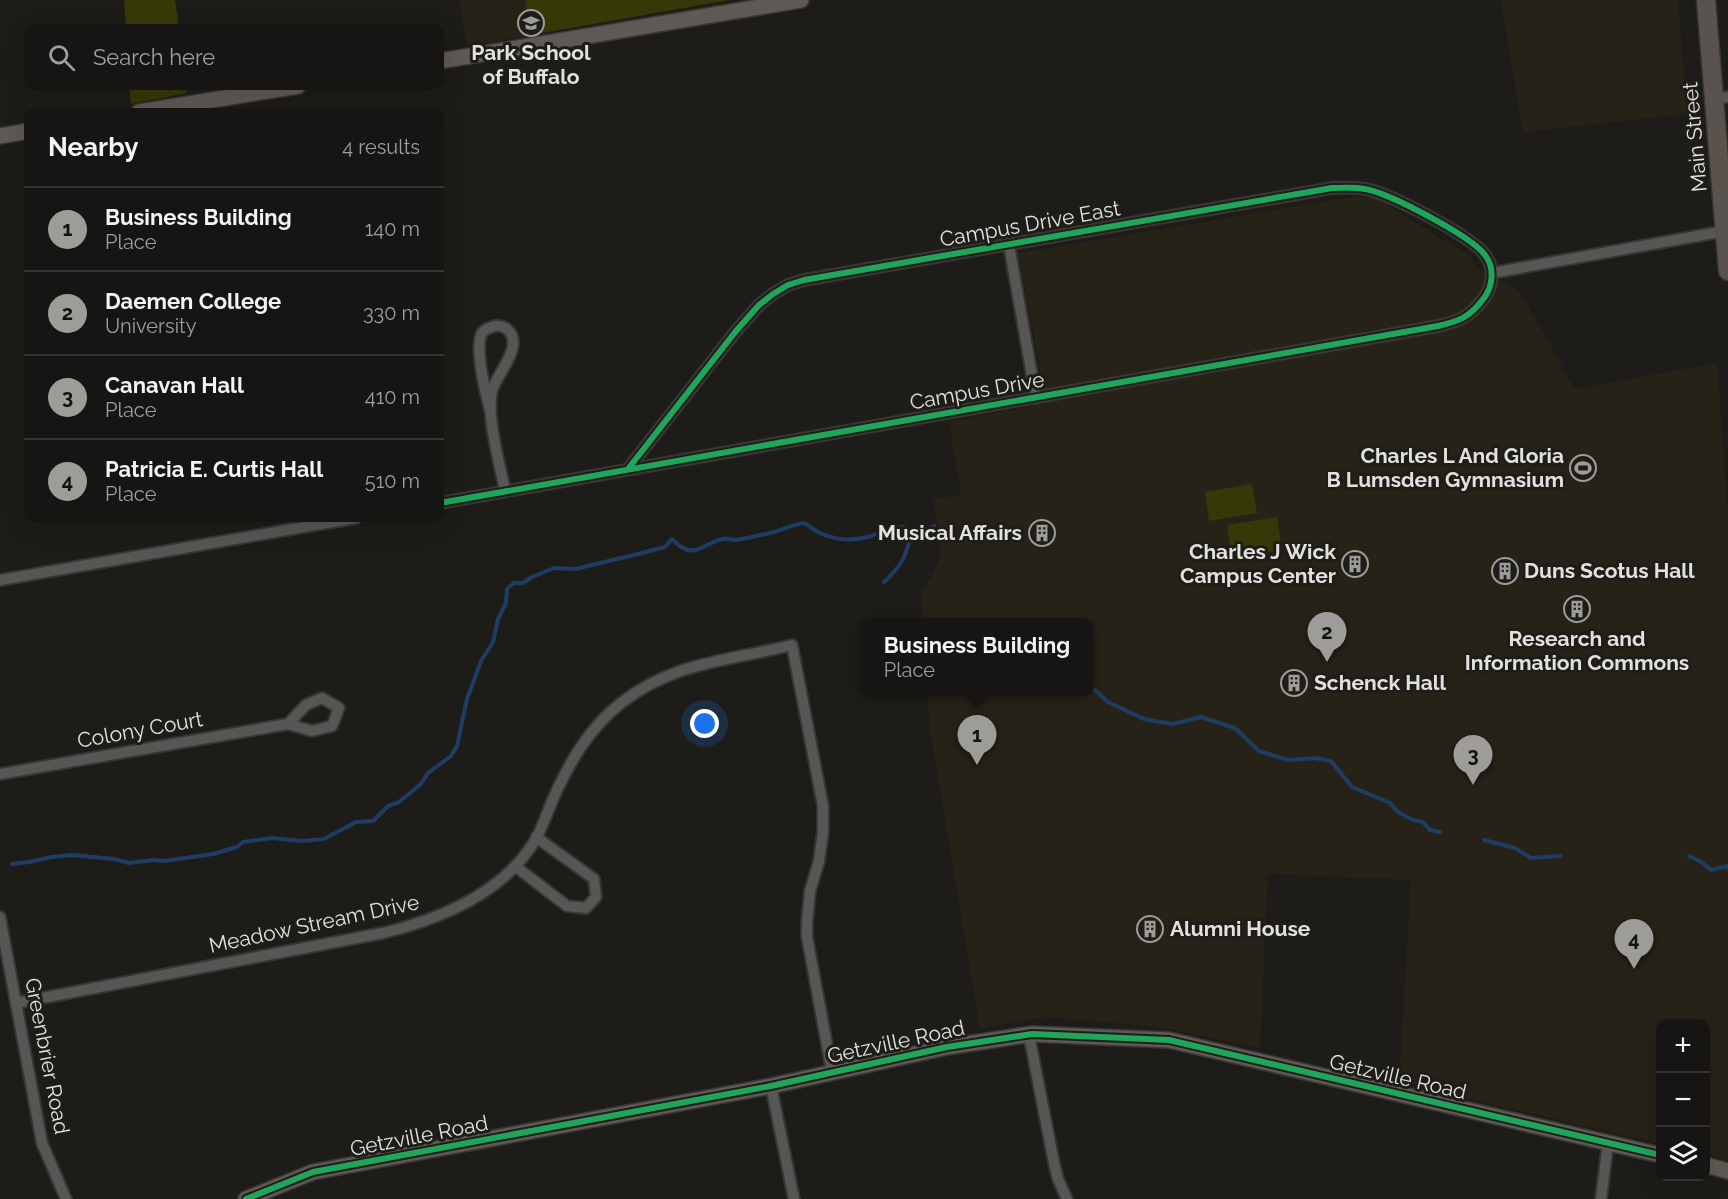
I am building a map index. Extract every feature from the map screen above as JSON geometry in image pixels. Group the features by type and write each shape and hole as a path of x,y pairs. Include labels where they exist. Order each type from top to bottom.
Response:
{"main road":[{"name":"Main Street","path":"1706,0 1721,98 1728,271"}],"street":[{"path":"444,60 801,0"},
{"path":"163,108 274,90"},
{"path":"0,136 24,132"},
{"name":"Campus Drive East","path":"628,469 759,305 788,285 811,279 1321,190 1350,188 1380,193 1454,232 1474,244 1486,256 1492,273"},
{"path":"1492,273 1725,231"},
{"path":"1009,244 1036,398"},
{"name":"Campus Drive","path":"444,502 1452,323 1467,317 1476,310 1491,285 1492,273"},
{"path":"490,410 492,389 510,358 513,345 508,329 501,326 486,329 482,334 479,347 480,362 505,491"},
{"path":"0,580 313,522"},
{"name":"Meadow Stream Drive","path":"16,1002 336,943 413,926 461,906 498,881 515,866 537,837 573,759 592,731 622,702 658,680 684,669 714,660 792,645 824,806 819,861 810,891 807,936 832,1072"},
{"name":"Colony Court","path":"0,774 288,724"},
{"path":"515,866 567,906 586,908 597,897 594,879 537,837"},
{"name":"Greenbrier Road","path":"0,917 42,1143 66,1199"},
{"path":"1029,1035 1054,1163 1067,1199"},
{"name":"Getzville Road","path":"246,1199 313,1172 771,1086 946,1047 1029,1035 1169,1040 1656,1154"},
{"path":"771,1086 794,1199"},
{"path":"1601,1199 1608,1143"},
{"path":"1710,1166 1728,1171"}],"shaded area":[{"path":"124,0 175,0 178,24 126,24"},
{"name":"Park School of Buffalo","path":"459,0 730,0 468,46"},
{"path":"525,0 729,0 531,35"},
{"path":"1501,0 1678,0 1687,114 1523,132"},
{"path":"129,90 187,90 187,93 131,104"},
{"path":"1352,197 1376,198 1470,256 1476,267 1520,292 1575,389 1717,363 1728,514 1728,1160 1710,1156 1710,1019 1656,1019 1656,1143 1399,1082 1411,880 1268,874 1260,1048 1159,1027 1044,1017 980,1029 930,731 927,696 1094,696 1094,618 923,618 922,593 941,558 934,499 961,495 949,422 1046,403 1018,253"},
{"path":"1252,484 1257,513 1209,521 1205,492"},
{"path":"1277,517 1282,550 1232,558 1227,525"}],"waterway":[{"path":"12,864 72,855 114,859 129,863 164,861 213,854 237,847 243,842 272,838 302,841 324,839 356,822 373,821 388,806 399,802 421,784 428,773 451,756 457,746 467,699 481,661 493,642 498,619 506,603 507,589 514,583 523,583 554,568 575,569 630,556 665,547 672,539 686,549 697,550 715,541 736,540 805,523 827,536 843,539 860,539 904,527 909,541 934,526"},
{"path":"884,582 900,564 909,541"},
{"path":"1095,690 1108,702 1144,719 1173,724 1201,717 1235,728 1259,751 1288,760 1315,758 1331,761 1352,787 1390,803 1398,812 1413,820 1423,822 1430,830 1440,832"},
{"path":"1484,840 1515,848 1531,858 1561,856"},
{"path":"1689,856 1711,870 1727,866 1728,868"}],"cycle path":[{"path":"444,502 1438,326 1464,317 1474,310 1489,288 1492,277 1490,266 1485,255 1464,237 1392,198 1365,189 1332,188 804,280 788,285 759,305 628,469"},
{"path":"246,1199 313,1172 771,1086 947,1047 1032,1034 1169,1040 1656,1154"}],"place":[{"name":"Park School of Buffalo","path":"531,23"},
{"name":"Charles L And Gloria B Lumsden Gymnasium","path":"1583,468"},
{"name":"Musical Affairs","path":"1042,533"},
{"name":"Charles J Wick Campus Center","path":"1355,564"},
{"name":"Duns Scotus Hall","path":"1505,571"},
{"name":"Research and Information Commons","path":"1577,609"},
{"name":"Daemen College","path":"1327,662"},
{"name":"Schenck Hall","path":"1294,683"},
{"name":"Business Building","path":"977,765"},
{"name":"Canavan Hall","path":"1473,785"},
{"name":"Alumni House","path":"1150,929"},
{"name":"Patricia E. Curtis Hall","path":"1634,969"}]}
